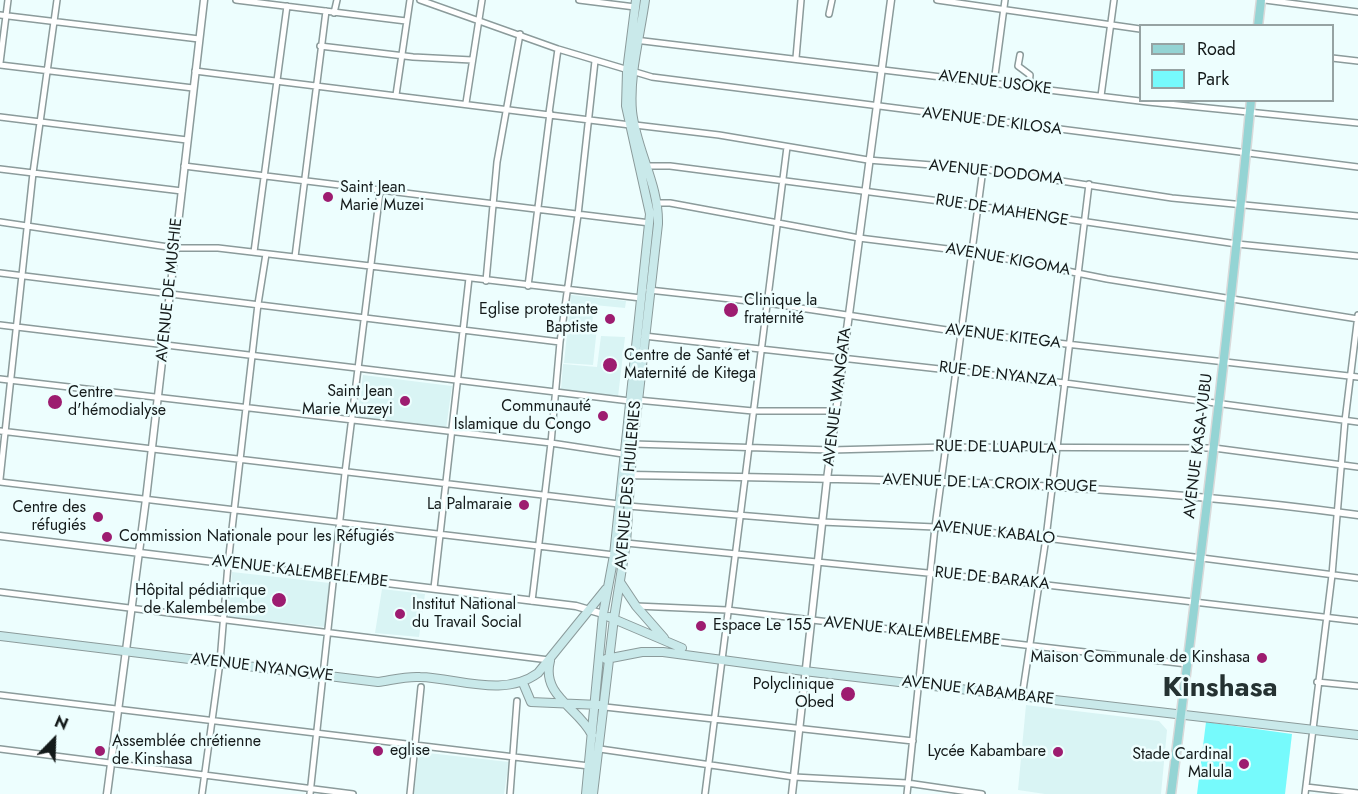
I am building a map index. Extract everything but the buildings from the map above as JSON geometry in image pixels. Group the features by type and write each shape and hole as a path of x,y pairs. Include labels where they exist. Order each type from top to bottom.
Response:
{"main road":[{"name":"AVENUE DES HUILERIES","path":"585,794 596,705 603,614 614,555 619,504 633,444 634,401 641,336 650,290 654,224 632,125 630,72 645,0"},
{"path":"1258,24 1263,0"},
{"name":"AVENUE DES HUILERIES","path":"635,3 636,40"},
{"name":"AVENUE KASA-VUBU","path":"1171,794 1214,448 1242,204 1251,102"},
{"name":"AVENUE DES HUILERIES","path":"632,125 657,203 641,298 641,336"},
{"name":"AVENUE DES HUILERIES","path":"594,794 614,618 626,543 628,506 623,454 634,401"},
{"path":"620,582 636,606 665,639"},
{"path":"605,706 569,706 531,702 523,683 550,660 608,586"},
{"name":"AVENUE KALEMBELEMBE","path":"603,614 682,648"},
{"name":"AVENUE NYANGWE","path":"0,636 378,682 412,677 496,686 523,683"},
{"name":"AVENUE KABAMBARE","path":"599,661 642,652 698,656 804,671 1358,735"},
{"path":"550,660 549,681 558,696 587,723 593,735"}],"street":[{"path":"8,0 3,15 0,64 194,88"},
{"path":"57,0 52,22 33,173 3,431 0,480 146,500 614,555"},
{"name":"AVENUE DE MUSHIE","path":"107,794 146,500 204,0"},
{"path":"236,0 406,21"},
{"path":"334,13 337,0"},
{"path":"396,95 410,0"},
{"name":"AVENUE DE KILOSA","path":"420,0 630,72 676,81 1358,167"},
{"path":"466,103 482,0"},
{"path":"579,0 635,3"},
{"path":"796,58 801,0"},
{"path":"829,14 832,0"},
{"name":"AVENUE WANGATA","path":"792,794 809,621 868,160 891,0"},
{"path":"937,0 1139,29"},
{"path":"994,83 1005,0"},
{"path":"1101,96 1114,0"},
{"path":"1263,0 1358,12"},
{"path":"254,252 287,6"},
{"path":"295,257 326,11"},
{"path":"3,15 199,39"},
{"path":"486,282 492,204 505,109 520,34"},
{"name":"AVENUE USOKE","path":"636,40 1139,100"},
{"path":"320,46 472,60"},
{"path":"528,286 558,49"},
{"path":"1020,55 1018,66 1030,75 1029,87"},
{"path":"1334,58 1358,61"},
{"path":"532,601 551,442 560,342 578,216 596,61"},
{"name":"AVENUE DODOMA","path":"195,71 550,113 868,160 983,169 1173,198 1358,216"},
{"name":"AVENUE USOKE","path":"1154,102 1358,123"},
{"path":"0,117 187,140"},
{"path":"705,794 787,147"},
{"path":"184,166 654,224"},
{"name":"RUE DE MAHENGE","path":"647,166 782,180 1237,244 1358,256"},
{"path":"0,169 182,191"},
{"path":"906,794 935,527 958,370 960,332 983,169"},
{"path":"1022,697 1046,538 1089,184"},
{"path":"310,792 325,676 339,522 380,192"},
{"name":"AVENUE KIGOMA","path":"657,203 859,238 972,252 1079,273 1358,319"},
{"path":"0,222 175,248 218,248 469,278 486,282 641,298"},
{"path":"202,794 220,662 234,509 266,254"},
{"path":"0,273 560,342"},
{"path":"435,588 447,483 450,433 469,278"},
{"name":"AVENUE KITEGA","path":"650,290 766,303 960,332 1358,377"},
{"path":"1305,794 1332,575 1340,464 1358,315"},
{"path":"0,326 554,394 753,411 836,411"},
{"name":"RUE DE NYANZA","path":"641,336 958,370 1358,422"},
{"path":"0,379 450,433 551,442 623,454"},
{"path":"3,431 619,504"},
{"name":"RUE DE LUAPULA","path":"633,444 831,450 947,447 1214,448 1358,467"},
{"name":"AVENUE DE LA CROIX ROUGE","path":"626,475 1051,484 1208,497 1358,515"},
{"name":"AVENUE KABALO","path":"628,506 822,522 935,527 1046,538 1358,578"},
{"name":"AVENUE KALEMBELEMBE","path":"0,536 435,588 532,601 603,614"},
{"name":"RUE DE BARAKA","path":"626,543 1196,600 1358,621"},
{"path":"0,592 550,660"},
{"name":"AVENUE KALEMBELEMBE","path":"636,606 727,610 1187,664"},
{"name":"AVENUE KALEMBELEMBE","path":"682,648 698,656"},
{"path":"1317,682 1358,686"},
{"path":"410,794 421,687"},
{"path":"0,695 589,766"},
{"path":"510,794 517,701"},
{"path":"605,706 798,730 913,741"},
{"path":"0,749 111,765 204,775 310,792 353,794"},
{"path":"600,749 794,777 908,784 982,794"},
{"path":"1306,787 1358,793"}],"shaded area":[{"path":"571,295 626,301 625,308 594,305 592,326 597,327 593,365 564,363"},
{"name":"Centre de Santé et Maternité de Kitega","path":"601,336 625,337 618,397 561,390 563,364 597,367"},
{"name":"Saint Jean Marie Muzeyi","path":"363,375 452,386 446,429 357,416"},
{"name":"Hôpital pédiatrique de Kalembelembe","path":"232,572 330,583 325,627 229,617"},
{"name":"Institut National du Travail Social","path":"382,589 425,594 419,637 375,633"},
{"path":"1026,705 1159,721 1167,730 1161,794 1045,794 1018,790"},
{"path":"419,752 509,762 504,794 414,794"}],"green space":[{"name":"Stade Cardinal Malula","path":"1206,722 1292,734 1285,794 1197,794"}],"place":[{"name":"Saint Jean Marie Muzei","path":"328,197"},
{"name":"Clinique la fraternité","path":"731,310"},
{"name":"Eglise protestante Baptiste","path":"610,319"},
{"name":"Centre de Santé et Maternité de Kitega","path":"610,365"},
{"name":"Saint Jean Marie Muzeyi","path":"405,401"},
{"name":"Centre d'hémodialyse","path":"55,402"},
{"name":"Communauté Islamique du Congo","path":"603,416"},
{"name":"La Palmaraie","path":"524,505"},
{"name":"Centre des réfugiés","path":"98,517"},
{"name":"Commission Nationale pour les Réfugiés","path":"107,537"},
{"name":"Hôpital pédiatrique de Kalembelembe","path":"279,600"},
{"name":"Institut National du Travail Social","path":"400,614"},
{"name":"Espace Le 155","path":"701,626"},
{"name":"Maison Communale de Kinshasa","path":"1262,658"},
{"name":"Polyclinique Obed","path":"848,694"},
{"name":"Assemblée chrétienne de Kinshasa","path":"100,751"},
{"name":"eglise","path":"378,751"},
{"name":"Lycée Kabambare","path":"1058,752"},
{"name":"Stade Cardinal Malula","path":"1244,764"}],"district":[{"name":"Kinshasa","path":"1220,689"}]}
